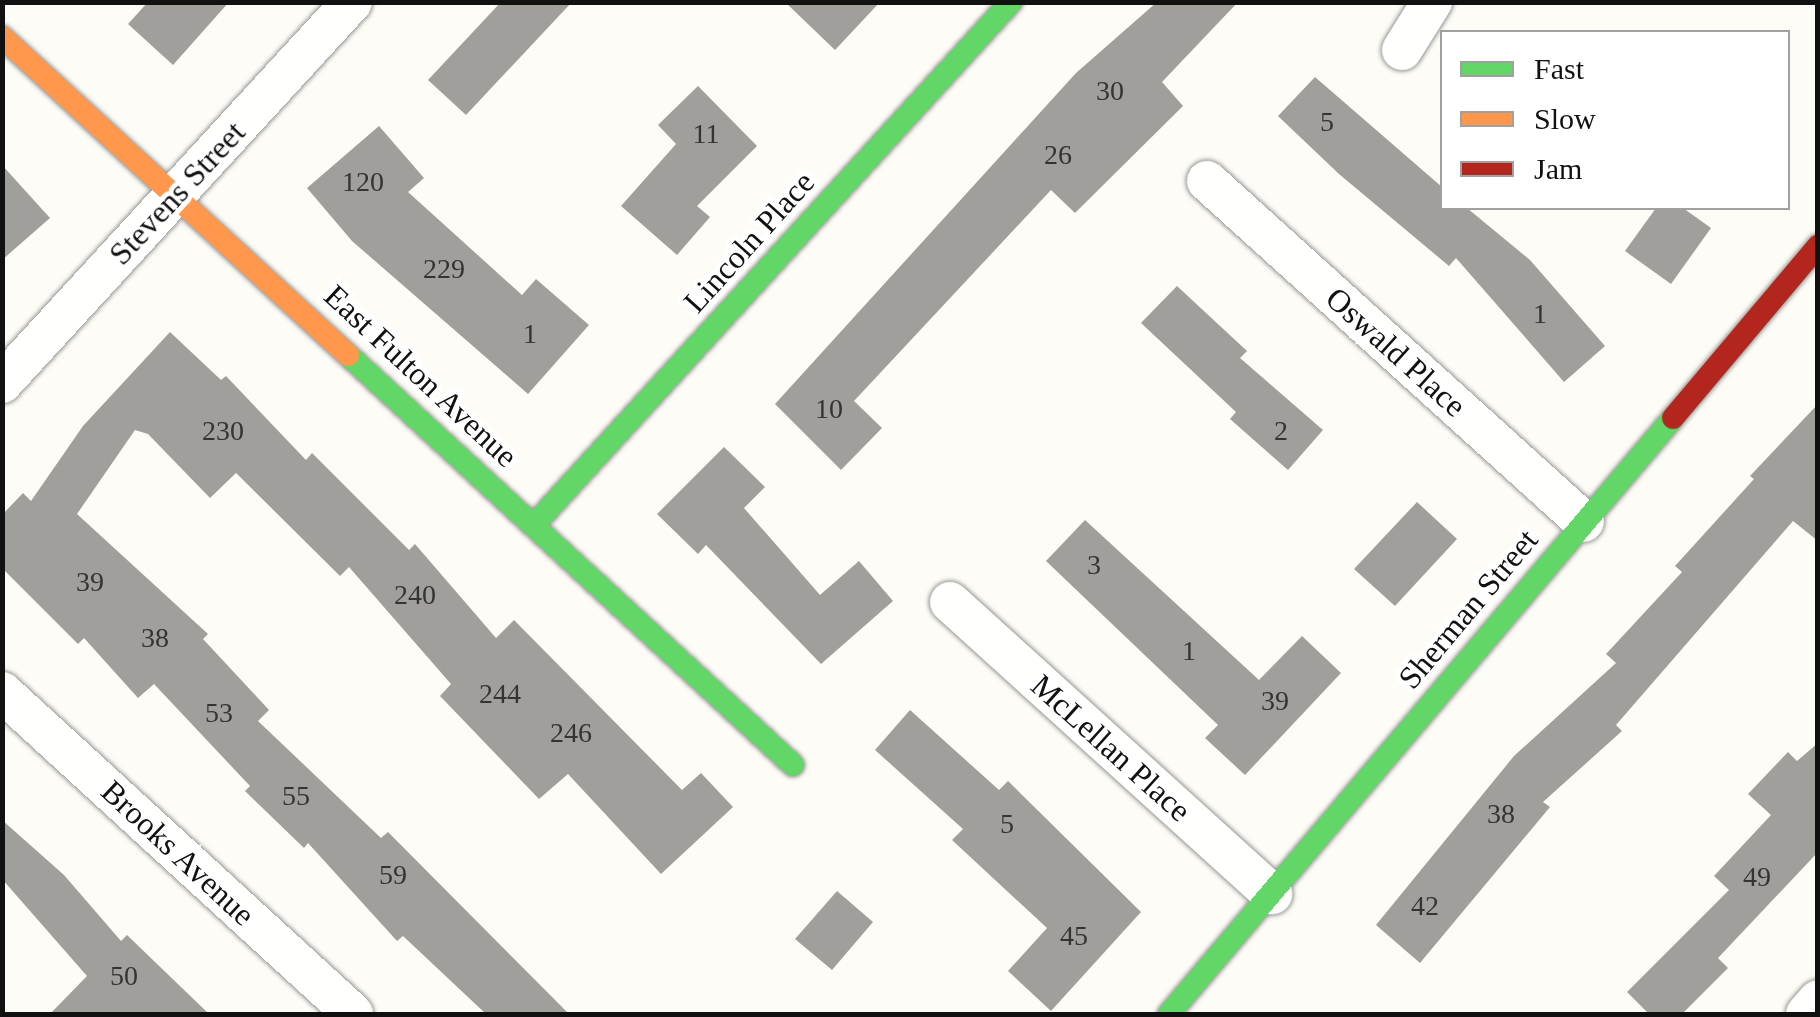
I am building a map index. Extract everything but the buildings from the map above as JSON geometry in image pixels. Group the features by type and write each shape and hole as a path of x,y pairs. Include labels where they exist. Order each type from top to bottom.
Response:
{"street":[{"name":"Stevens Street","path":"2,384 352,2"},
{"name":"Lincoln Place","path":"534,524 1011,2"},
{"path":"1402,50 1432,2"},
{"name":"East Fulton Avenue","path":"2,37 793,766"},
{"name":"Oswald Place","path":"1208,181 1584,522"},
{"name":"Sherman Street","path":"1169,1014 1818,246"},
{"name":"McLellan Place","path":"950,602 1272,894"},
{"name":"Brooks Avenue","path":"2,692 352,1014"},
{"path":"1806,1014 1818,1000"}],"traffic: fast":[{"path":"534,525 1011,2"},
{"path":"348,355 793,765"},
{"path":"1169,1014 1673,418"}],"traffic: slow":[{"path":"2,37 348,355"}],"traffic: jam":[{"path":"1673,418 1818,246"}]}
